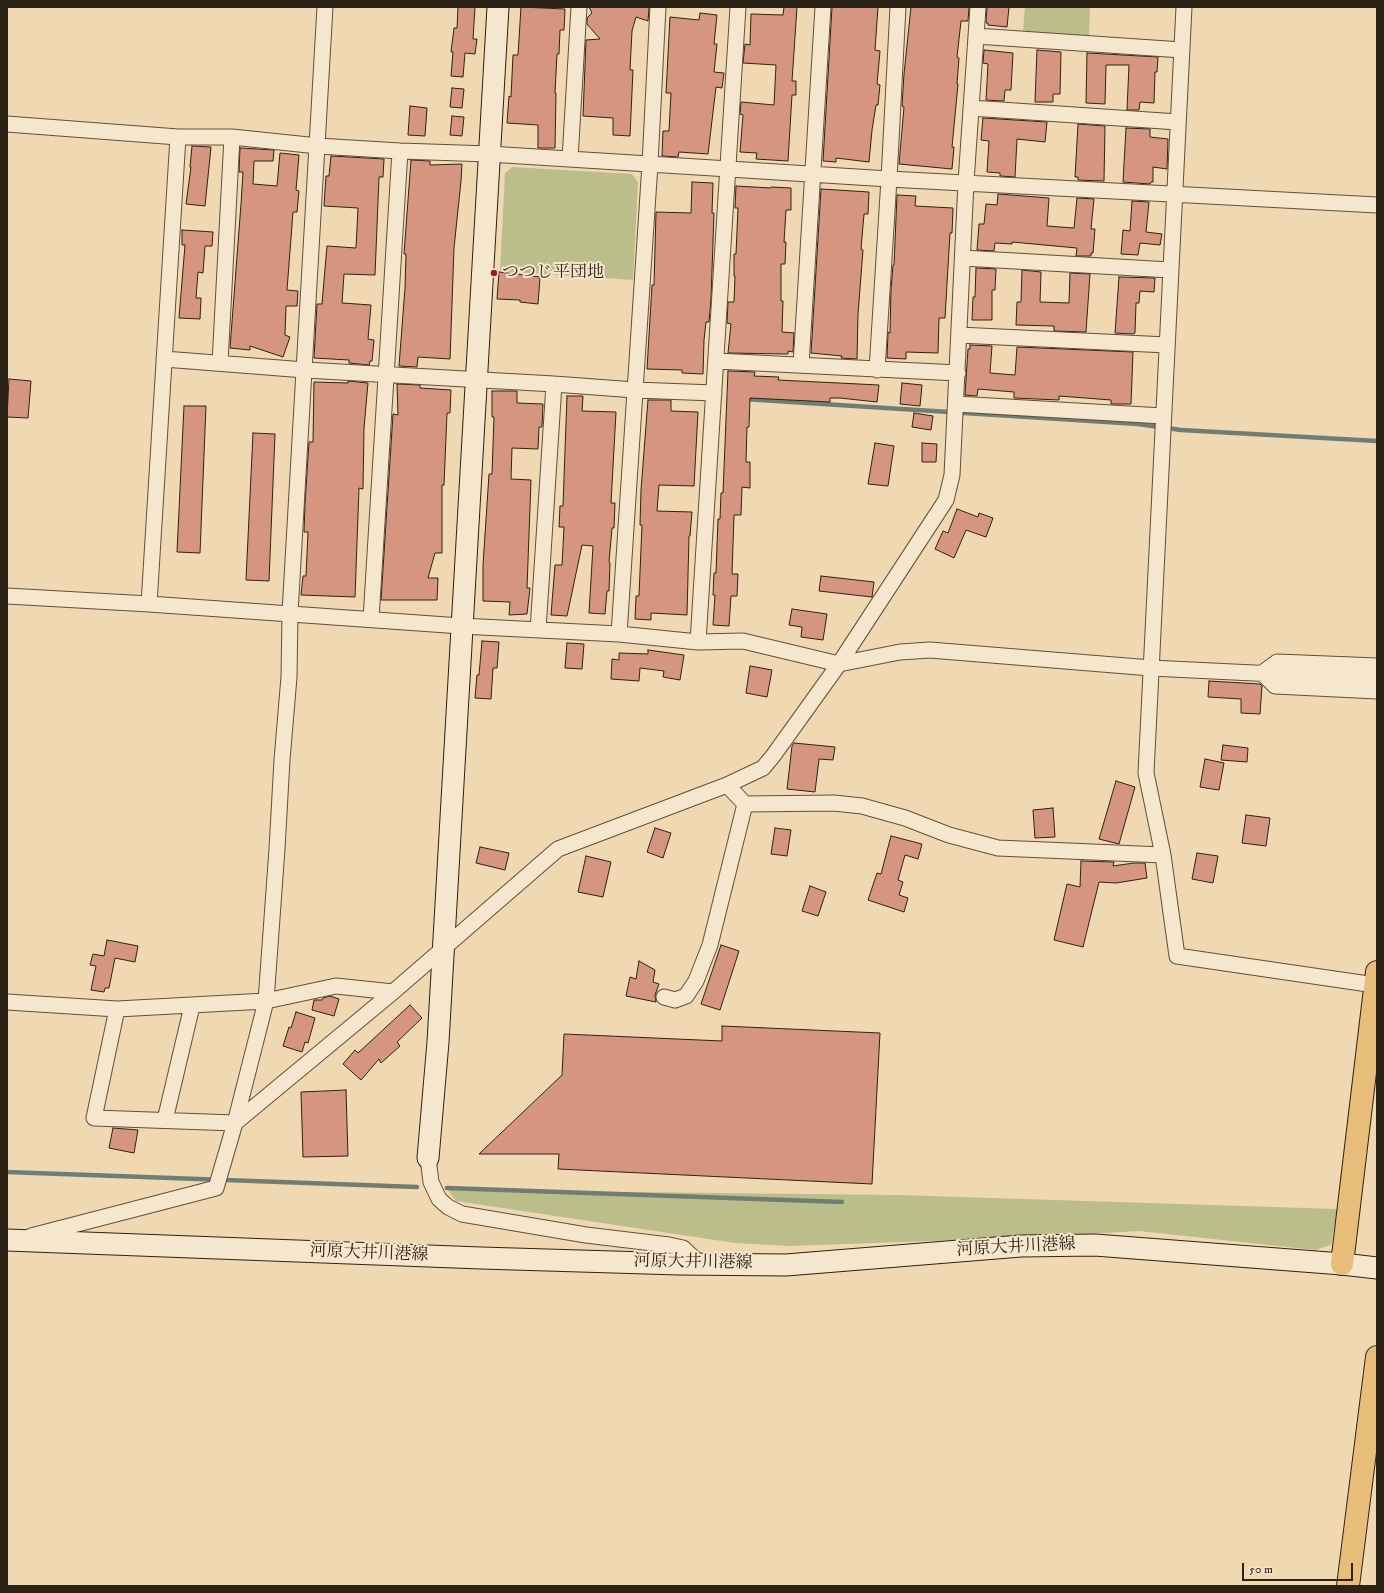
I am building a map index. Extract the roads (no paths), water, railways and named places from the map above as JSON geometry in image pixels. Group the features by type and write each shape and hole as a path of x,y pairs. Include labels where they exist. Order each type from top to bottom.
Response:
{"main road":[{"path":"428,1158 443,948 498,7"},
{"path":"1342,1264 1376,979"},
{"name":"河原大井川港線","path":"10,1240 481,1258 679,1264 786,1265 1021,1246 1095,1245 1377,1268"},
{"path":"1348,1586 1377,1357"}],"street":[{"path":"10,1240 218,1181 236,1123 266,1001 288,677 290,613 325,7"},
{"path":"570,159 579,7"},
{"path":"619,634 650,164 658,7"},
{"path":"698,642 738,7"},
{"path":"801,365 823,7"},
{"path":"877,370 898,7"},
{"path":"117,1009 94,1118 236,1123 393,992 558,849 727,785 763,768 839,664 946,500 952,475 966,182 978,7"},
{"path":"1184,7 1146,773 1163,855 1177,956 1376,979"},
{"path":"976,36 1182,50"},
{"path":"971,108 1178,122"},
{"path":"7,124 178,137 232,137 318,146 400,151 489,154 813,173 889,179 1377,205"},
{"path":"149,604 178,137"},
{"path":"220,363 232,137"},
{"path":"371,619 400,151"},
{"path":"1321,201 1336,194 1377,197"},
{"path":"963,258 1170,270"},
{"path":"959,335 1167,345"},
{"path":"164,360 635,390 714,393"},
{"path":"716,361 958,373"},
{"path":"538,630 554,384"},
{"path":"956,404 1163,416"},
{"path":"7,596 290,613 461,626 619,634 698,642 743,641 839,664 900,652 930,650 1151,668 1377,679"},
{"path":"1262,673 1277,662 1377,666"},
{"path":"1262,673 1275,686 1377,691"},
{"path":"727,785 745,804 834,803 862,806 905,818 949,835 998,848 1163,855"},
{"path":"664,997 675,1000 686,996 696,982 710,945 745,804"},
{"path":"7,1002 117,1009 266,1001 336,986 393,992"},
{"path":"165,1120 192,1006"},
{"path":"428,1158 431,1182 439,1199 448,1207 462,1214 586,1235 669,1245 683,1248 699,1263"}],"waterway":[{"path":"744,399 1138,424 1181,430 1377,441"},
{"path":"7,1172 417,1187"},
{"path":"447,1188 842,1202"}],"place":[{"name":"つつじ平団地","path":"494,273"}]}
